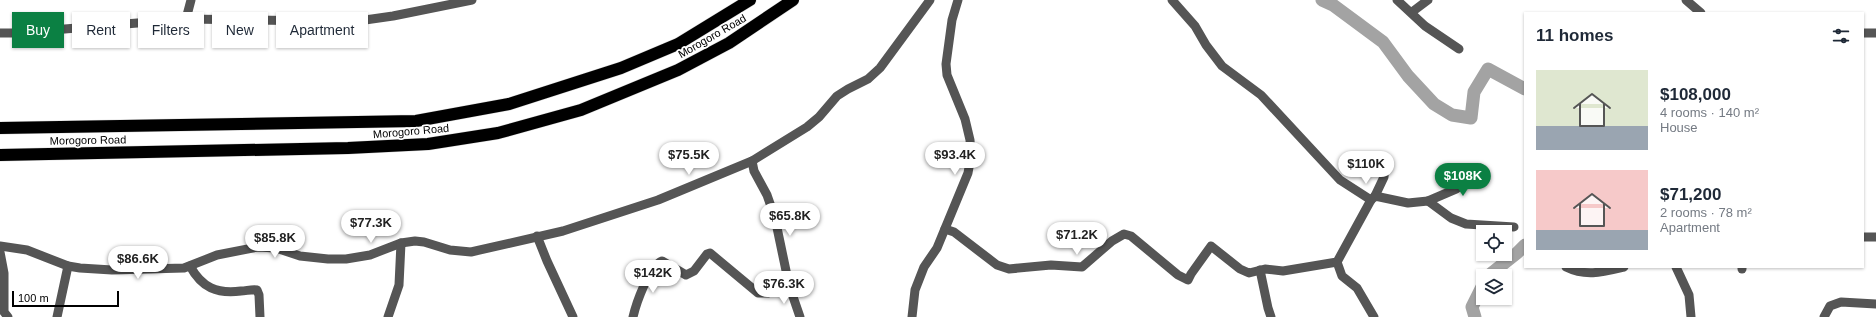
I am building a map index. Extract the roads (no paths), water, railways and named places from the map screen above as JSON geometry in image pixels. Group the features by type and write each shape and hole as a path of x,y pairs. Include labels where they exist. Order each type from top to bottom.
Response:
{"highway":[{"name":"Morogoro Road","path":"0,128 416,121 509,104 621,68 678,44 750,0"},
{"name":"Morogoro Road","path":"0,154 348,148 428,144 498,133 581,110 678,70 729,43 793,0"}],"street":[{"path":"188,12 191,0"},
{"path":"204,19 320,21 365,20 393,16 472,0"},
{"path":"0,246 27,250 68,266 112,270 190,266 201,260 217,255 258,247 276,248 300,256 328,259 346,259 370,255 401,243 424,242 450,250 471,252 563,231 658,200 752,161 807,127 819,117 837,96 848,88 868,79 880,68 930,0"},
{"path":"912,317 915,290 924,268 937,248 945,229 968,173 971,156 970,140 965,119 947,75 946,64 952,20 958,0"},
{"path":"1172,0 1195,26 1218,62 1261,95 1340,180 1373,198 1408,202 1428,201 1456,189 1480,168"},
{"path":"1397,0 1412,12 1425,26 1459,49"},
{"path":"1412,12 1428,0"},
{"path":"1686,0 1700,12"},
{"path":"0,33 138,23"},
{"path":"1864,33 1876,33"},
{"path":"752,161 754,171 767,195 775,218 789,285 800,317"},
{"path":"1374,317 1357,288 1342,276 1337,262 1384,177 1384,163"},
{"path":"1428,201 1451,218 1466,224 1514,227"},
{"path":"945,229 954,232 997,265 1010,269 1039,266 1082,267 1112,241 1124,234 1131,236 1178,275 1188,280 1211,246 1240,269 1249,273 1260,270 1283,272 1337,262"},
{"path":"538,236 547,261 573,317"},
{"path":"1864,237 1876,237"},
{"path":"388,317 399,285 401,243"},
{"path":"0,252 4,273 4,312 8,317"},
{"path":"633,317 635,306 654,267 662,261 686,275 694,271 707,254 710,253 758,293 768,293 789,285"},
{"path":"57,317 68,266"},
{"path":"190,266 203,282 214,290 224,292 256,290 259,295 260,317"},
{"path":"1568,268 1588,274 1619,268"},
{"path":"1676,268 1689,295 1691,317"},
{"path":"1260,270 1271,317"},
{"path":"1824,317 1830,306 1840,302 1876,304"}],"waterway":[{"path":"1322,0 1333,5 1383,42 1408,76 1434,104 1452,115 1471,118 1474,92 1488,69 1524,88"},
{"path":"1497,269 1524,246"},
{"path":"1475,317 1472,307 1476,299"}]}
